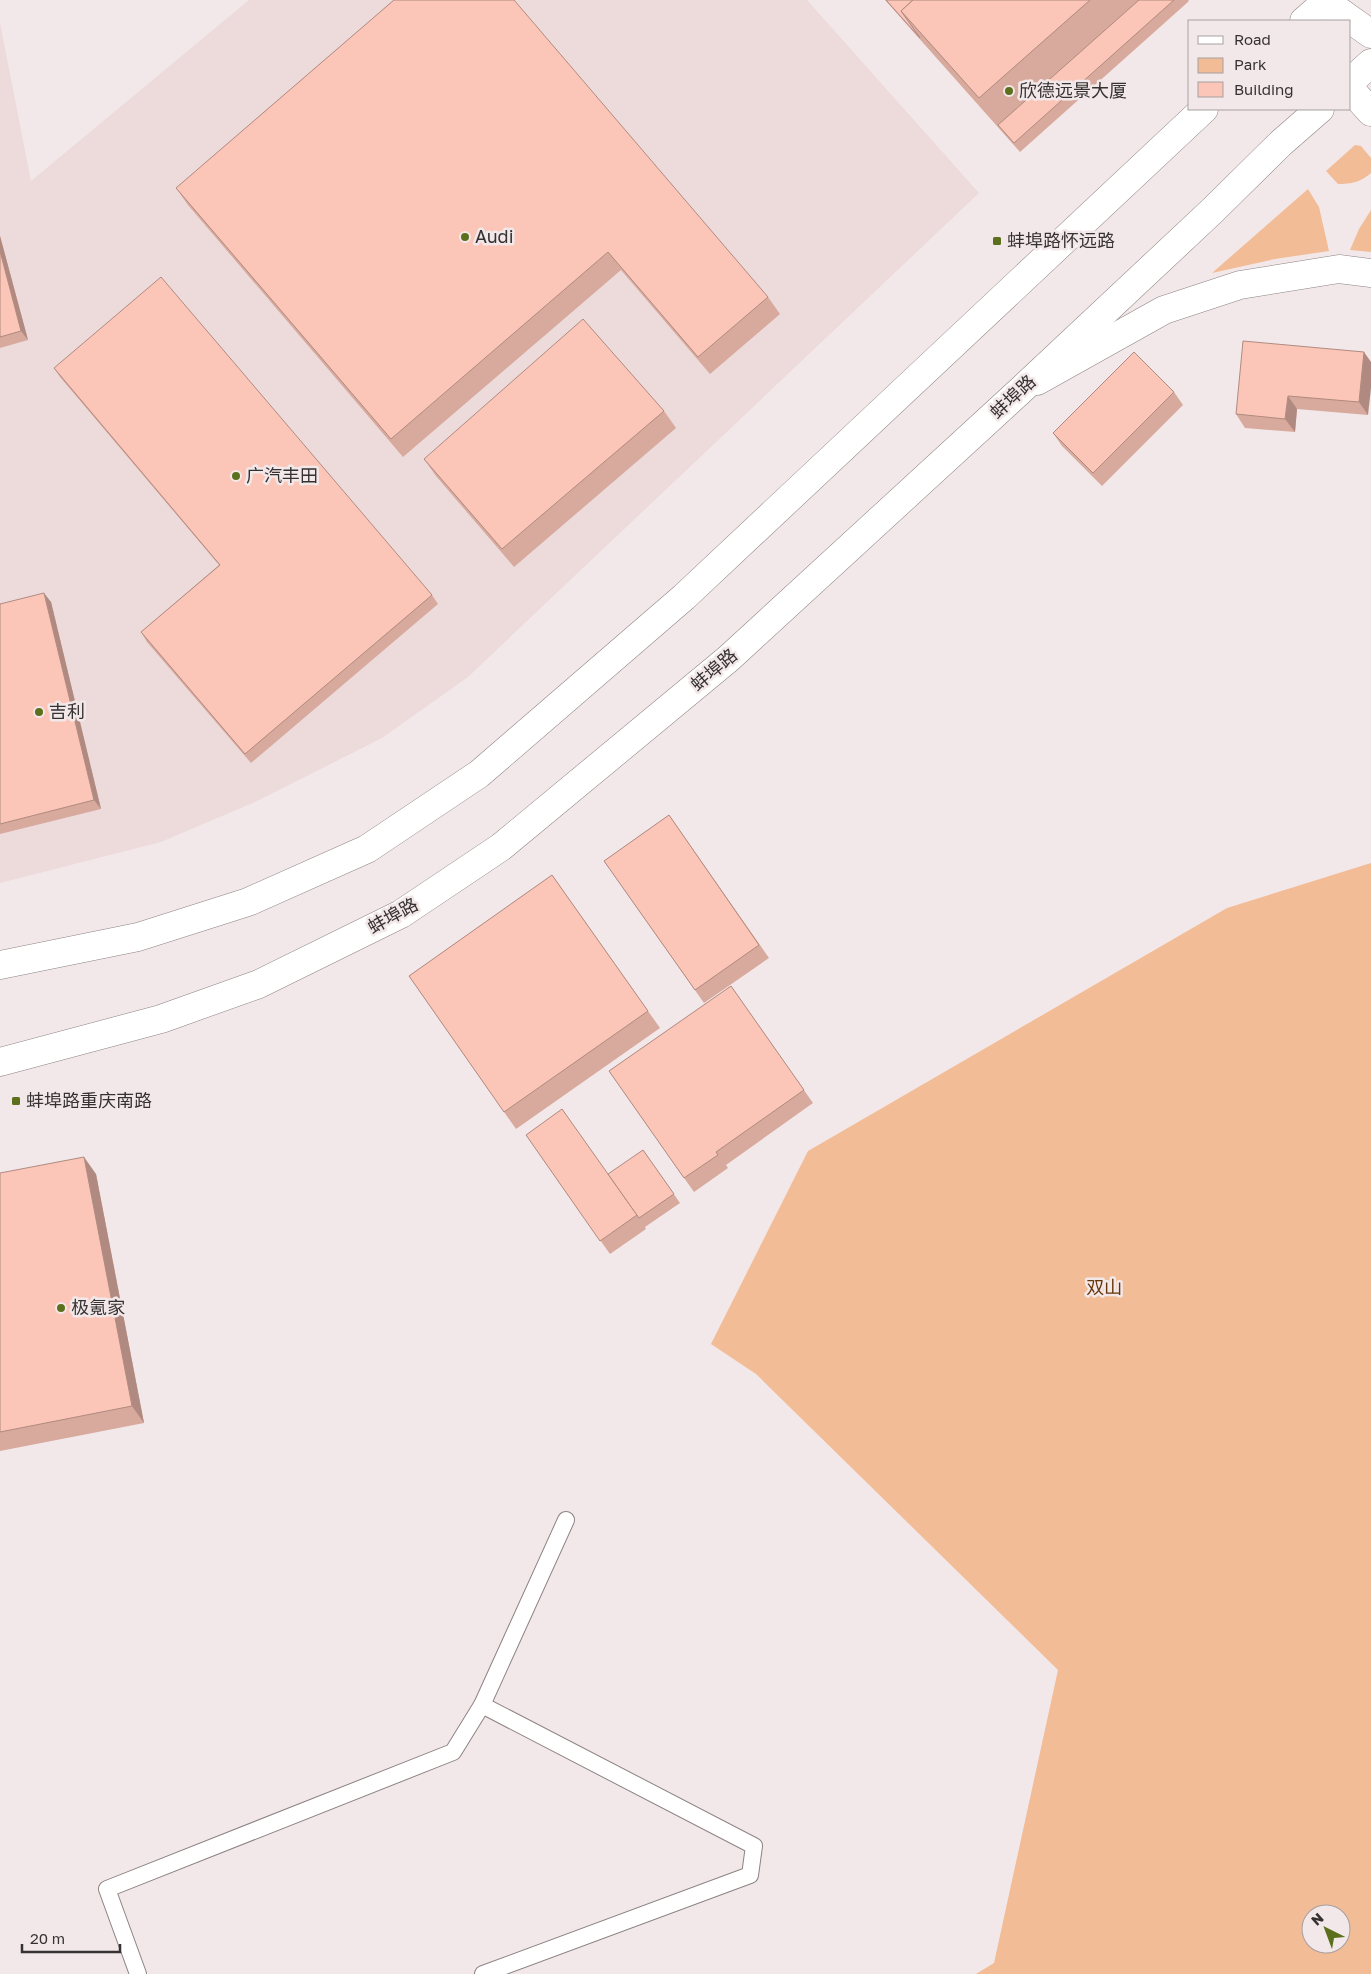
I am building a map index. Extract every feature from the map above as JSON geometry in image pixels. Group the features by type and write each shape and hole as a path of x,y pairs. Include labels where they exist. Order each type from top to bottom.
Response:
{"main road":[{"path":"1306,20 1329,8 1348,20"},
{"path":"1351,22 1371,34"},
{"path":"1351,81 1371,63"},
{"path":"1351,90 1371,112"},
{"path":"0,965 138,937 248,902 367,849 479,774 684,597 1203,110"},
{"name":"蚌埠路","path":"0,1062 161,1019 259,984 401,914 501,848 728,659 1021,390 1212,211 1281,143 1319,110"},
{"path":"1021,390 1164,310 1186,302 1240,284 1339,269 1371,273"}],"lane":[{"path":"138,1974 108,1890 453,1752 482,1705 566,1520"},
{"path":"482,1705 754,1846 750,1875 483,1974"}],"shaded area":[{"path":"249,0 807,0 979,193 468,677 382,738 255,802 161,842 0,883 0,23 31,181"}],"green space":[{"path":"1355,145 1361,146 1371,158 1371,173 1356,182 1338,184 1326,171"},
{"path":"1308,189 1319,207 1329,251 1275,259 1212,273"},
{"path":"1371,210 1371,252 1350,250 1359,229"},
{"name":"双山","path":"1371,863 1371,1974 976,1974 994,1963 1058,1670 756,1374 711,1344 808,1151 1227,908"}],"building":[{"name":"Audi","path":"394,0 514,0 768,297 698,357 608,252 391,439 176,188"},
{"path":"886,0 913,0 901,11 920,38"},
{"path":"913,0 1090,0 979,98 901,11"},
{"path":"1139,0 1174,0 1014,143 998,125"},
{"path":"0,251 21,331 0,337"},
{"name":"广汽丰田","path":"161,277 432,595 245,754 141,632 220,565 54,368"},
{"path":"583,319 664,411 502,549 424,459"},
{"path":"1243,341 1364,352 1359,402 1288,396 1285,419 1236,414"},
{"path":"1134,352 1174,392 1093,473 1053,433"},
{"name":"吉利","path":"44,593 94,800 0,824 0,604"},
{"path":"669,815 759,945 695,990 604,861"},
{"path":"552,875 648,1011 504,1112 409,976"},
{"path":"731,986 804,1090 716,1152 718,1155 684,1178 609,1071"},
{"path":"562,1109 637,1215 600,1241 526,1135"},
{"path":"643,1150 674,1194 639,1218 608,1174"},
{"name":"极氪家","path":"84,1157 132,1406 0,1432 0,1173"}],"place":[{"name":"欣德远景大厦","path":"1009,91"},
{"name":"Audi","path":"465,237"},
{"name":"蚌埠路怀远路","path":"997,241"},
{"name":"广汽丰田","path":"236,476"},
{"name":"吉利","path":"39,712"},
{"name":"蚌埠路重庆南路","path":"16,1101"},
{"name":"极氪家","path":"61,1308"}]}
